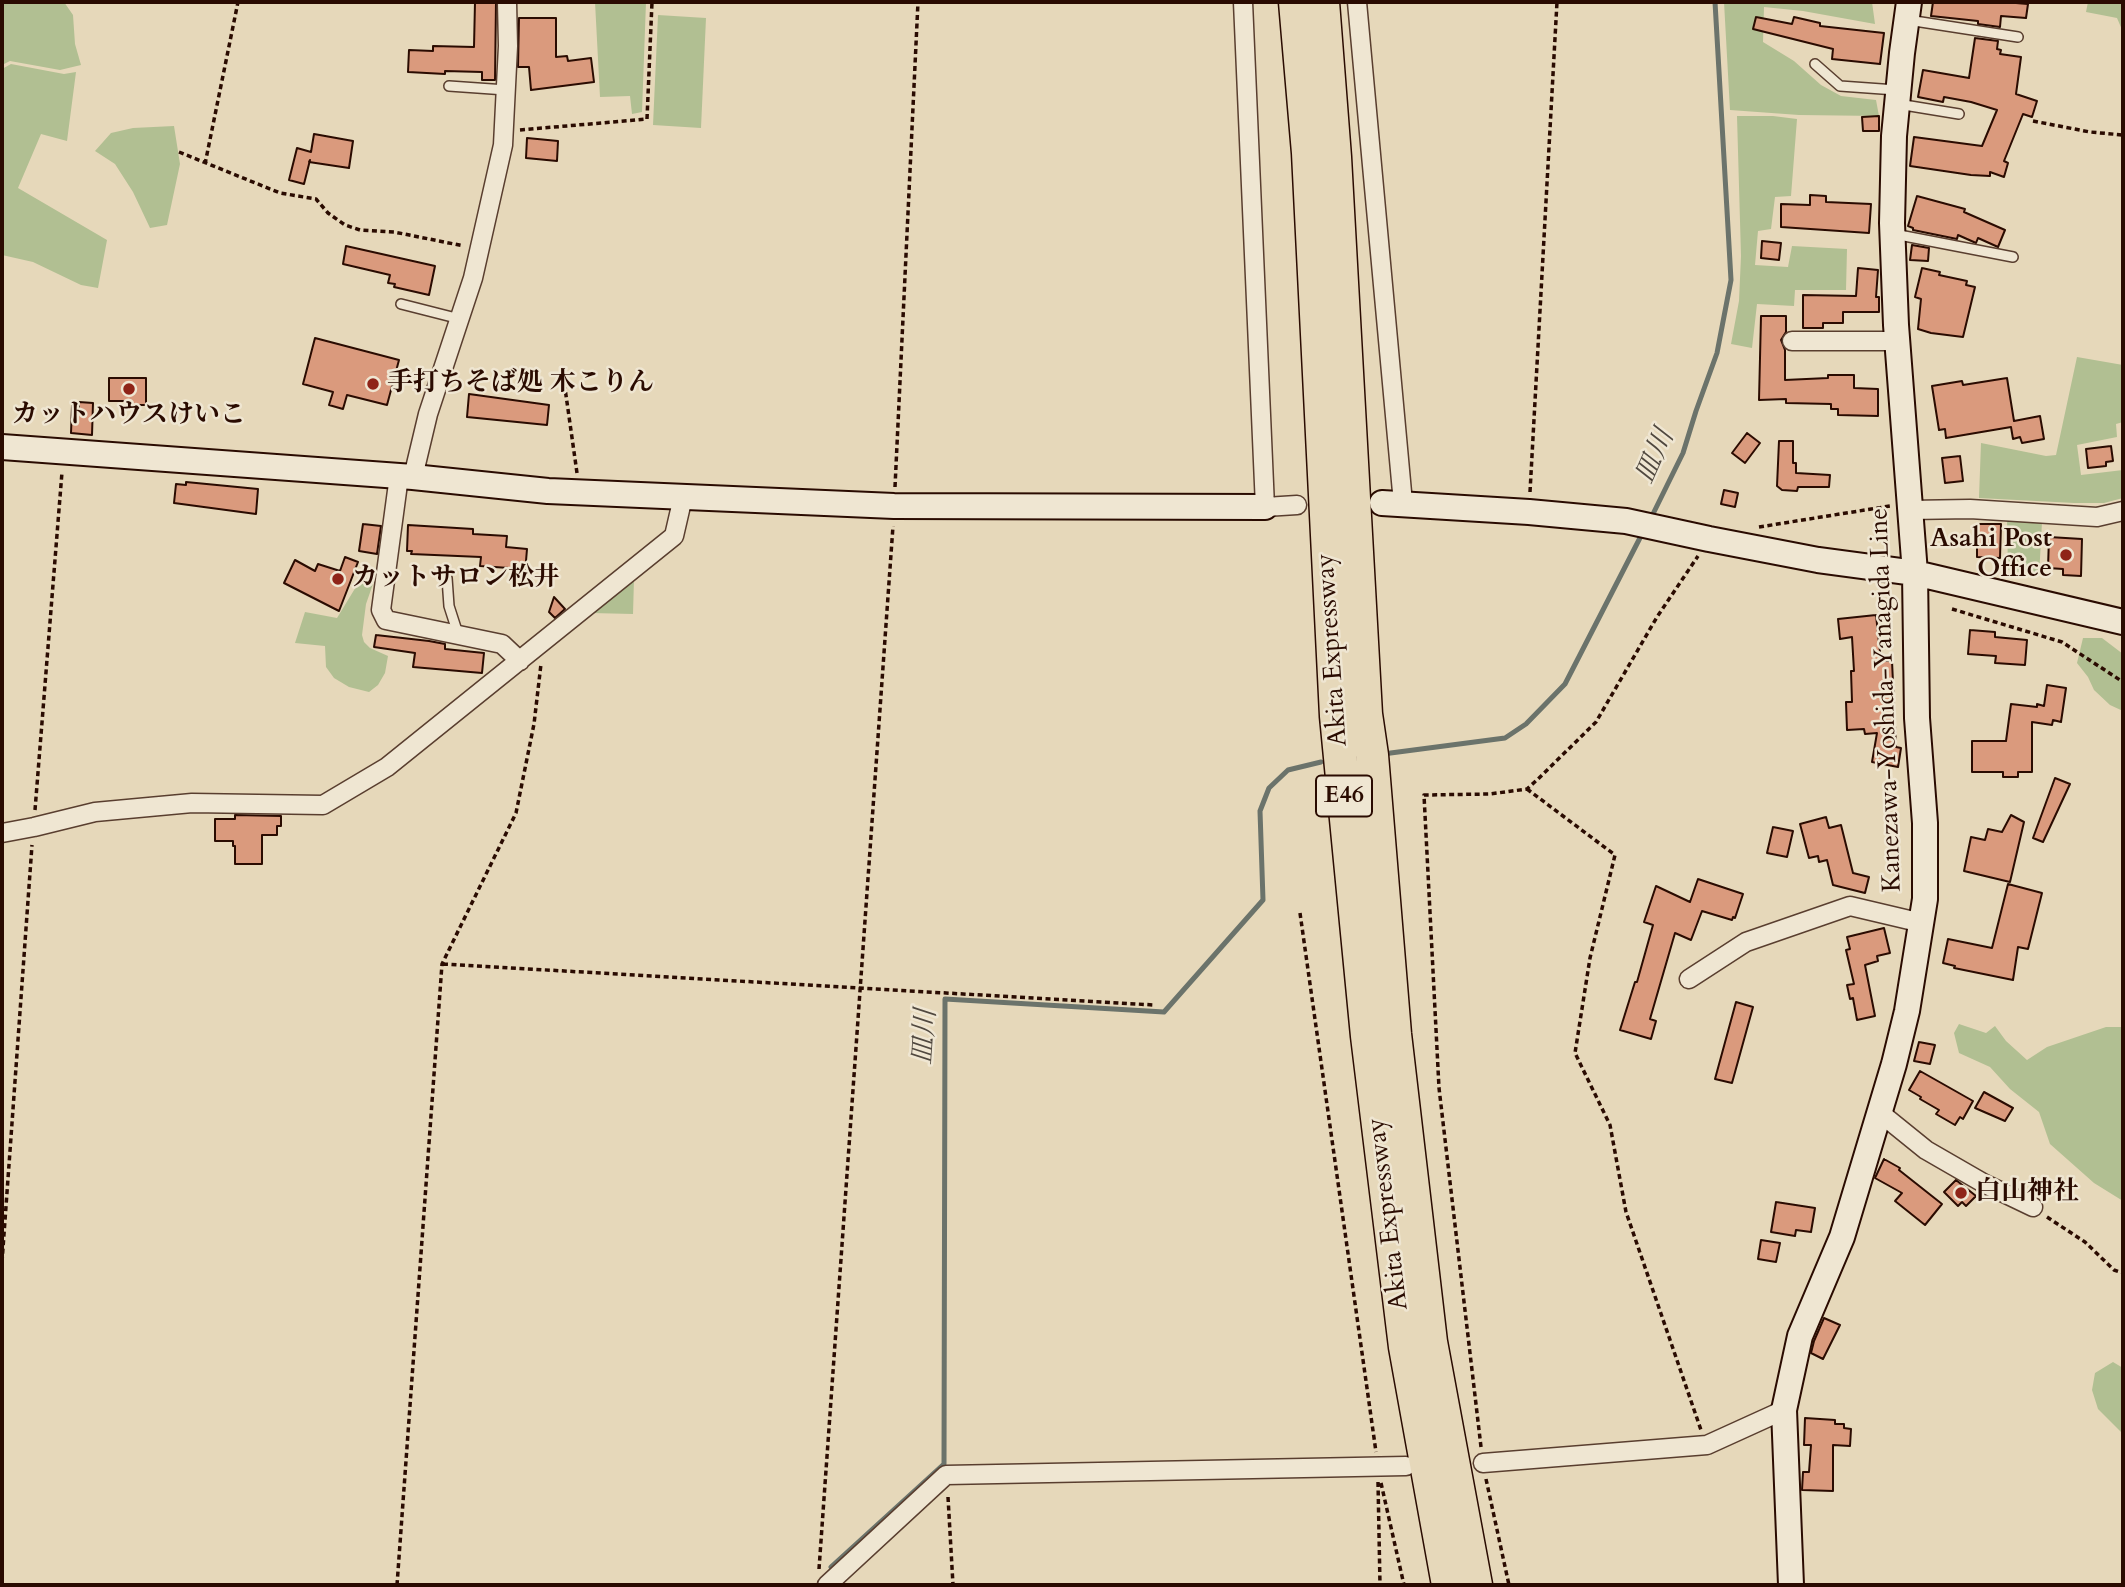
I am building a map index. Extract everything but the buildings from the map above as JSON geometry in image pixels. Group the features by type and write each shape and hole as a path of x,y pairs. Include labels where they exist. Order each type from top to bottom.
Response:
{"highway":[{"name":"Akita Expressway","path":"1295,2 1308,153 1336,716 1366,1023 1405,1348 1448,1585"},
{"name":"Akita Expressway","path":"1323,2 1335,157 1366,714 1372,755 1395,1034 1431,1342 1476,1585"}],"street":[{"path":"508,2 503,145 473,278 406,477 381,610 386,620 502,644 526,655"},
{"path":"1243,2 1265,507"},
{"path":"1357,2 1392,503 1626,521 1818,560 1915,573 2123,622"},
{"name":"Kanezawa-Yoshida-Yanagida Line","path":"1791,1585 1784,1410 1800,1336 1842,1237 1894,1064 1907,1011 1925,899 1925,822 1917,718 1915,573 1892,234 1894,136 1908,11"},
{"path":"1792,341 1898,341"},
{"path":"2,447 406,477 548,491 894,506 1297,505"},
{"path":"2,833 95,812 192,803 323,805 387,767 674,536 683,496"},
{"path":"1910,507 2097,517 2123,511"},
{"path":"1689,979 1746,942 1850,906 1922,923"},
{"path":"1879,1112 1926,1150 1985,1184 2033,1207"},
{"path":"1483,1463 1707,1445 1784,1410"},
{"path":"823,1578 946,1475 1406,1466"}],"lane":[{"path":"1908,11 2018,37"},
{"path":"1815,64 1840,86 1897,97 1959,114"},
{"path":"449,86 506,90"},
{"path":"1892,234 2013,257"},
{"path":"401,304 460,319"},
{"path":"447,578 449,606 459,636"}],"path":[{"path":"205,164 230,52 238,2"},
{"path":"504,131 647,119 652,2"},
{"path":"823,1578 859,988 894,506 918,2"},
{"path":"1529,512 1557,2"},
{"path":"2033,121 2090,132 2123,135"},
{"path":"179,152 280,193 316,199 328,213 345,225 360,230 394,232 480,249"},
{"path":"562,367 581,492"},
{"path":"2,1262 64,451"},
{"path":"1754,529 1766,525 1910,507"},
{"path":"1509,1585 1483,1463 1440,1088 1424,794 1490,794 1527,789 1596,722 1657,617 1709,540"},
{"path":"1952,609 2062,642 2123,682"},
{"path":"397,1585 442,964 516,813 534,724 542,666 526,655"},
{"path":"1527,789 1615,855 1590,958 1575,1053 1610,1125 1626,1212 1707,1445"},
{"path":"1300,913 1378,1468 1404,1585"},
{"path":"442,964 1154,1006"},
{"path":"2033,1207 2085,1242 2114,1270 2123,1273"},
{"path":"1378,1468 1380,1585"},
{"path":"946,1475 953,1585"}],"green space":[{"path":"2,2 64,2 73,15 75,44 81,65 60,70 10,61 2,65"},
{"path":"595,2 646,2 642,112 632,114 630,96 600,97"},
{"path":"1724,2 1872,2 1875,24 1764,7 1763,42 1794,61 1821,85 1841,96 1876,100 1879,116 1799,115 1730,110"},
{"path":"2088,2 2123,2 2123,32 2117,18 2086,12"},
{"path":"658,15 706,18 701,128 653,125"},
{"path":"11,64 64,74 76,72 67,141 41,134 18,188 107,240 98,288 81,285 33,262 2,255 2,69"},
{"path":"1737,116 1797,119 1791,196 1775,197 1771,229 1758,231 1755,265 1788,267 1792,246 1847,249 1846,290 1795,290 1794,306 1757,304 1752,348 1731,344 1739,301 1741,256"},
{"path":"174,126 180,164 167,225 150,228 133,192 115,164 95,151 111,133 133,128"},
{"path":"2077,357 2123,365 2123,422 2116,424 2117,437 2077,445 2081,475 2123,470 2123,498 2104,503 2074,503 1979,498 1981,443 2046,456 2056,455"},
{"path":"2007,519 2042,522 2039,576 2008,570"},
{"path":"362,577 374,581 366,604 362,635 364,642 370,648 388,656 385,673 378,685 369,692 349,687 334,678 326,667 325,646 295,643 305,612 337,618"},
{"path":"634,579 633,614 591,613"},
{"path":"2083,638 2102,638 2123,654 2123,711 2110,705 2094,690 2077,663"},
{"path":"1959,1024 1986,1033 1995,1026 2006,1041 2027,1060 2047,1047 2106,1027 2123,1027 2123,1201 2094,1183 2050,1144 2039,1112 2010,1089 1990,1067 1959,1053 1954,1033"},
{"path":"2113,1362 2123,1368 2123,1434 2098,1409 2092,1390 2095,1373"}],"waterway":[{"name":"皿川","path":"1650,520 1683,453 1717,353 1731,280 1715,2"},
{"name":"皿川","path":"1383,754 1505,738 1526,724 1565,684 1643,532"},
{"name":"皿川","path":"831,1567 944,1464 945,999 1164,1012 1263,900 1260,811 1269,788 1288,770 1321,762"}],"place":[{"name":"手打ちそば処 木こりん","path":"373,384"},
{"name":"カットハウスけいこ","path":"129,389"},
{"name":"Asahi Post Office","path":"2066,555"},
{"name":"カットサロン松井","path":"338,579"},
{"name":"白山神社","path":"1961,1193"}]}
